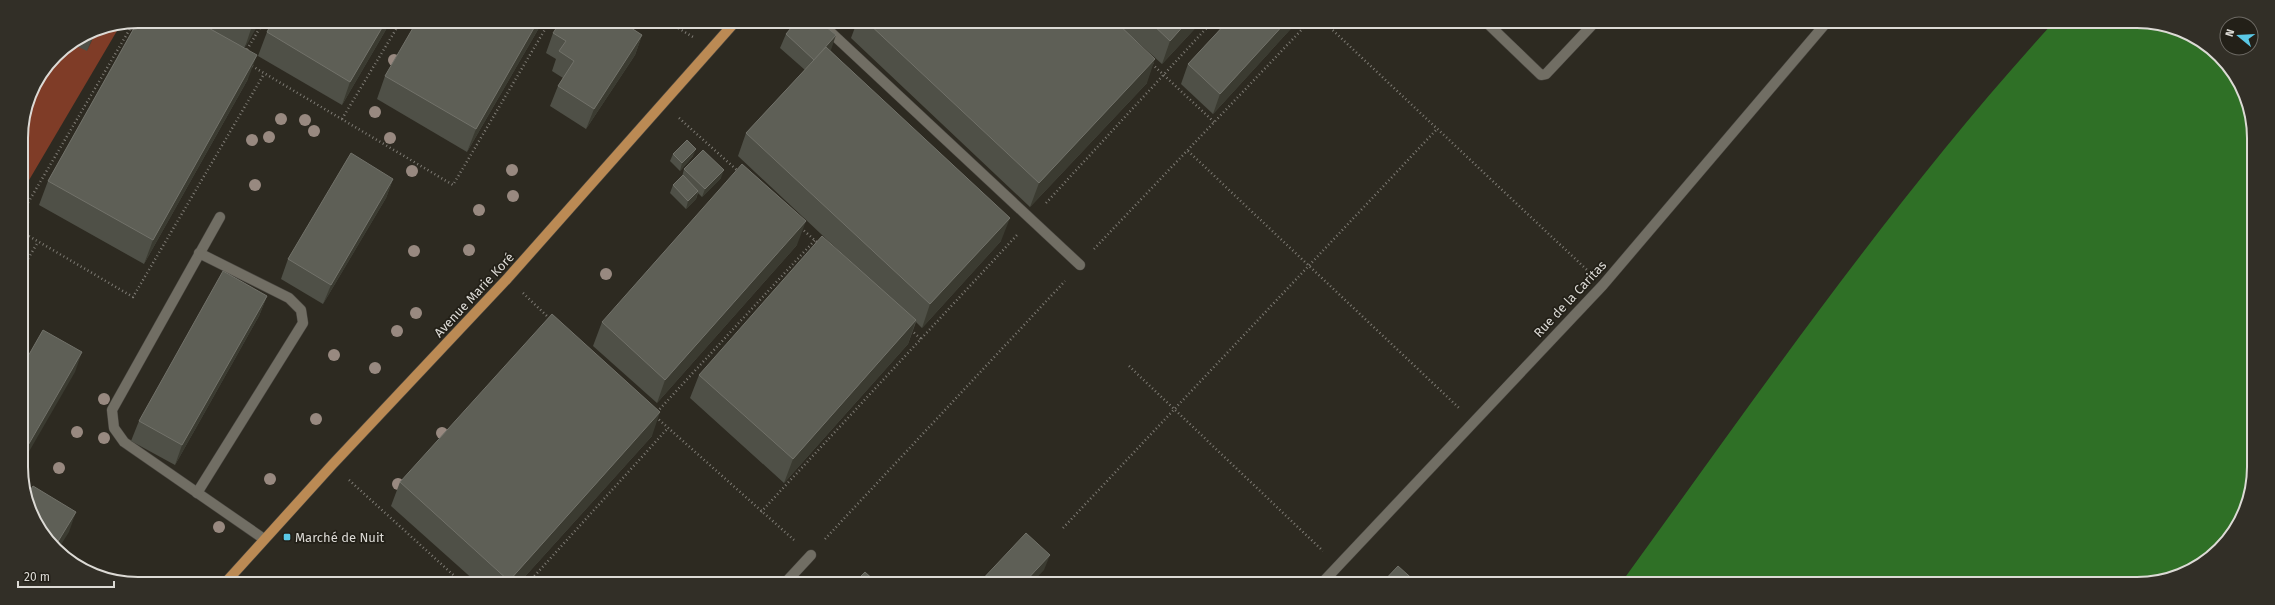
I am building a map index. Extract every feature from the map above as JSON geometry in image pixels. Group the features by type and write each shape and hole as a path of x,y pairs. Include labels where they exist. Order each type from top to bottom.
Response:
{"main road":[{"name":"Avenue Marie Koré","path":"230,577 332,465 508,279 730,28"}],"street":[{"path":"826,28 1080,265"},
{"path":"1493,28 1541,75 1546,74 1589,28"},
{"name":"Rue de la Caritas","path":"1328,577 1603,285 1822,28"},
{"path":"220,217 112,410 114,428 124,442 264,539"},
{"path":"197,493 303,323 302,310 289,298 199,253"},
{"path":"791,577 811,555"}],"path":[{"path":"28,203 130,28"},
{"path":"241,60 260,28"},
{"path":"342,119 397,28"},
{"path":"247,63 453,185 546,28"},
{"path":"678,28 712,49"},
{"path":"761,512 1207,28"},
{"path":"815,240 654,415 811,555 1080,265 1303,28"},
{"path":"1330,28 1603,285"},
{"path":"1147,59 1214,122"},
{"path":"28,236 133,298 264,74"},
{"path":"664,104 745,178"},
{"path":"1063,528 1437,129"},
{"path":"1188,151 1474,422"},
{"path":"798,225 821,246"},
{"path":"28,259 38,242"},
{"path":"508,279 554,323"},
{"path":"910,329 921,339"},
{"path":"1129,366 1339,566"},
{"path":"534,577 668,428"},
{"path":"332,465 455,577"}],"shaded area":[{"path":"2049,28 2144,28 2159,30 2179,36 2192,43 2215,60 2224,71 2239,96 2245,116 2247,131 2247,474 2245,489 2239,509 2220,540 2210,550 2179,569 2159,575 2144,577 1625,577 1776,368 1938,157 1994,89"},
{"path":"118,30 28,182 28,131 32,109 39,89 55,65 65,55 96,36"}],"building":[{"path":"134,28 209,28 257,55 153,240 48,181"},
{"path":"269,28 382,28 350,82 267,32"},
{"path":"413,28 534,28 476,129 385,76"},
{"path":"556,28 631,28 642,35 594,109 558,86 574,61 559,51 566,41 553,33"},
{"path":"791,28 827,28 836,35 814,60 786,34"},
{"path":"873,28 1122,28 1155,59 1039,183"},
{"path":"1156,28 1182,28 1170,41"},
{"path":"1221,28 1280,28 1220,94 1188,64"},
{"path":"826,47 1010,218 930,304 746,133"},
{"path":"687,140 696,149 682,163 673,154"},
{"path":"703,150 724,170 705,189 684,169"},
{"path":"351,153 393,179 331,285 288,259"},
{"path":"742,164 806,221 665,380 602,322"},
{"path":"683,175 698,191 688,201 673,185"},
{"path":"822,236 916,320 793,459 699,375"},
{"path":"223,271 267,296 182,445 139,421"},
{"path":"552,314 660,412 513,577 505,577 400,482"},
{"path":"43,330 82,352 28,445 28,356"},
{"path":"33,486 76,512 58,542 43,522 36,509 30,490"},
{"path":"1026,533 1050,555 1030,577 985,577"},
{"path":"1398,566 1410,577 1388,577"},
{"path":"865,572 870,577 860,577"}],"place":[{"name":"Marché de Nuit","path":"287,537"}]}
